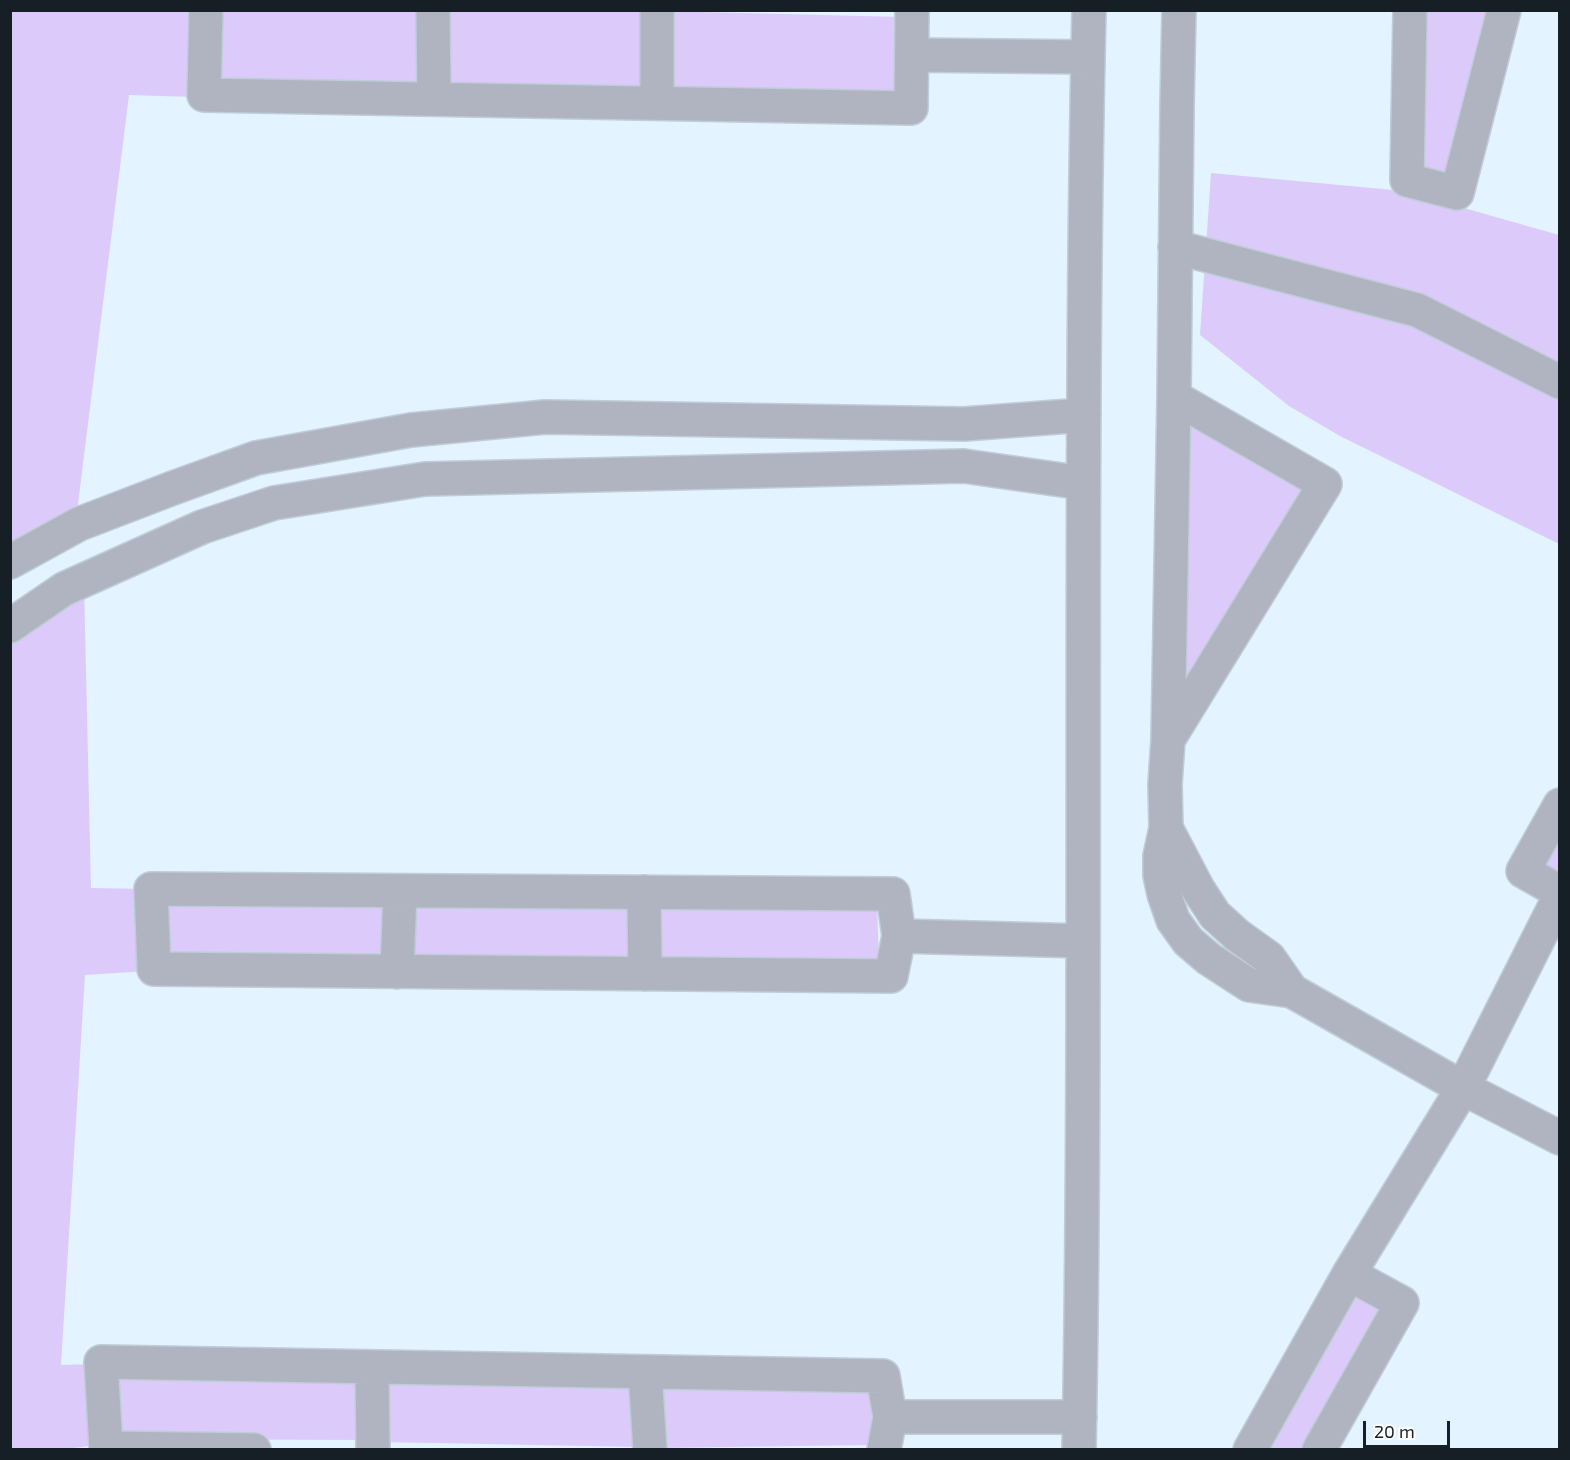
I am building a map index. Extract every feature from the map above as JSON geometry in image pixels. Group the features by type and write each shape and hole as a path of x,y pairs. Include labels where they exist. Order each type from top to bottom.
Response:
{"street":[{"path":"206,10 204,95 910,108 912,10"},
{"path":"433,10 434,99"},
{"path":"657,10 657,103"},
{"path":"1079,1449 1083,941 1083,483 1089,10"},
{"path":"1179,10 1166,828 1198,889 1215,915 1269,958 1293,991 1463,1088 1560,1138"},
{"path":"1410,10 1407,180 1457,193 1504,10"},
{"path":"912,55 1088,57"},
{"path":"1175,247 1417,310 1560,382"},
{"path":"1168,740 1325,484 1174,397"},
{"path":"10,562 79,524 256,458 411,430 545,417 964,424 1084,414"},
{"path":"964,424 964,466"},
{"path":"10,626 64,589 202,527 274,503 425,478 964,466 1083,483"},
{"path":"57,537 64,589"},
{"path":"1250,1449 1349,1274 1463,1088 1560,894 1523,871 1560,805"},
{"path":"151,889 644,892 893,894 899,936 891,976 154,969 151,889"},
{"path":"397,972 400,891"},
{"path":"644,892 645,974"},
{"path":"899,936 1083,941"},
{"path":"1319,1449 1402,1303 1349,1274"},
{"path":"254,1449 106,1448 101,1362 883,1376 890,1417 884,1449"},
{"path":"372,1367 373,1449"},
{"path":"645,1372 650,1449"},
{"path":"890,1417 1080,1417"}],"shaded area":[{"path":"11,11 198,11 194,97 129,95 76,520 11,556"},
{"path":"215,11 424,11 425,92 211,88"},
{"path":"441,11 648,11 649,94 442,92"},
{"path":"663,11 903,17 903,101 664,97"},
{"path":"1416,11 1497,11 1454,186 1412,176"},
{"path":"1211,173 1404,191 1559,235 1559,544 1340,436 1289,406 1200,335"},
{"path":"1183,416 1309,485 1180,705"},
{"path":"84,583 91,888 147,889 148,971 85,975 61,1365 98,1364 98,1445 57,1450 11,1450 11,628"},
{"path":"1559,821 1559,883 1533,868"},
{"path":"159,895 391,899 388,963 161,961"},
{"path":"407,897 633,903 635,966 406,965"},
{"path":"651,899 877,902 879,964 654,967"},
{"path":"1351,1285 1391,1305 1309,1449 1258,1450"},
{"path":"109,1369 362,1375 362,1440 113,1439"},
{"path":"379,1375 632,1382 637,1447 382,1442"},
{"path":"653,1380 871,1385 872,1445 659,1448"}]}
